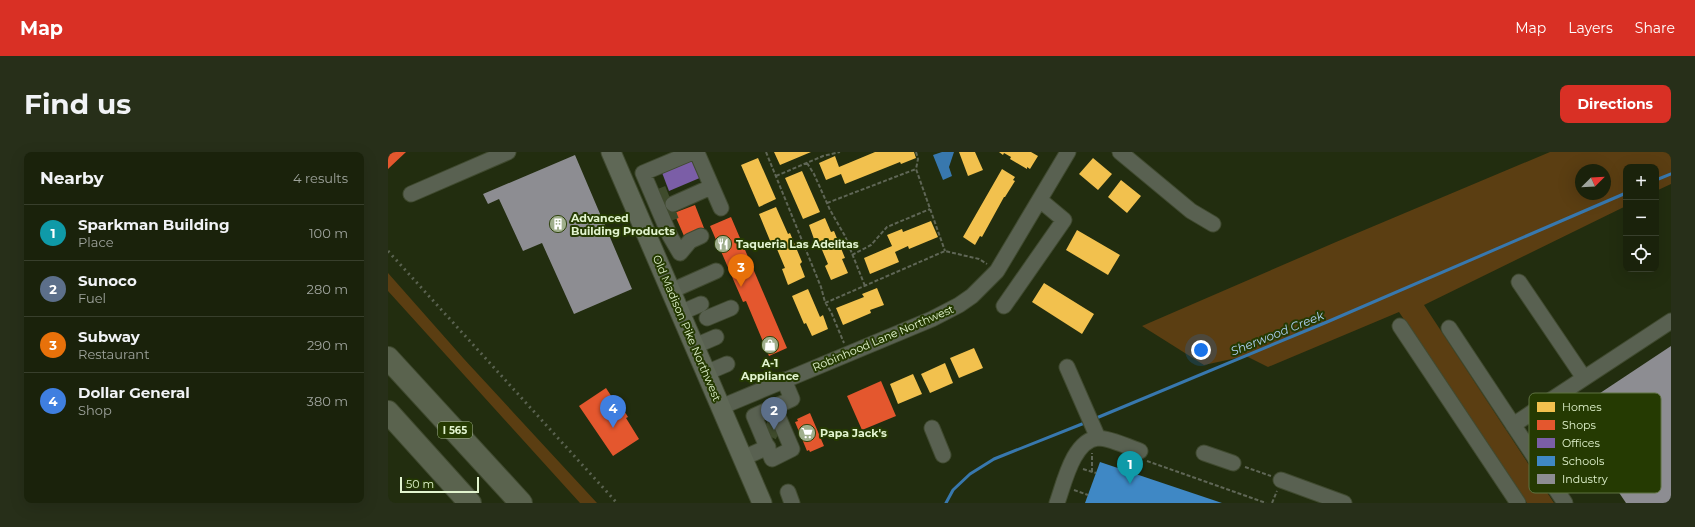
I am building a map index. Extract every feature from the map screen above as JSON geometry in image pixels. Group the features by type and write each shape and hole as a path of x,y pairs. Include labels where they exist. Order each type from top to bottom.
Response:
{"highway":[{"name":"I 565","path":"388,358 521,503"},
{"path":"388,412 470,503"}],"main road":[{"name":"Old Madison Pike Northwest","path":"612,152 762,503"}],"street":[{"path":"411,194 508,152"},
{"path":"701,236 690,241 680,253 670,236 666,205 643,173 693,152 698,155 721,208"},
{"name":"Robinhood Lane Northwest","path":"721,407 952,309 972,296 997,271 1068,152"},
{"path":"1120,152 1190,211 1213,224"},
{"path":"666,205 711,187"},
{"path":"1004,306 1064,220 1040,200"},
{"path":"671,290 716,271"},
{"path":"1519,282 1584,378"},
{"path":"680,313 701,304"},
{"path":"707,318 731,308"},
{"path":"1561,393 1671,321"},
{"path":"1400,326 1518,503"},
{"path":"1449,328 1529,449"},
{"path":"695,346 716,338"},
{"path":"706,373 727,364"},
{"path":"1067,368 1086,412 1095,439"},
{"path":"743,458 772,429 792,399 784,380"},
{"path":"753,393 760,413 772,429"},
{"path":"760,413 754,416 772,429"},
{"path":"1513,425 1529,414"},
{"path":"932,428 944,455"},
{"path":"1057,503 1074,458 1079,450 1095,439 1104,439 1142,455"},
{"path":"1204,453 1233,463"},
{"path":"1281,480 1344,503"},
{"path":"1558,493 1565,503"}],"path":[{"path":"766,152 821,288 825,303 831,312 849,353"},
{"path":"776,176 823,156 840,152"},
{"path":"916,152 918,159 916,168 945,251"},
{"path":"807,163 843,232 865,286"},
{"path":"827,203 916,168"},
{"path":"852,255 871,245 887,227 930,209"},
{"path":"825,303 945,251 979,260 997,271"},
{"path":"1092,472 1095,439"},
{"path":"1142,455 1266,503"},
{"path":"1233,463 1281,480"},
{"path":"1078,467 1096,473"},
{"path":"1070,489 1088,495"}],"shaded area":[{"path":"1550,152 1671,152 1671,184 1659,190 1659,164 1623,164 1623,207 1424,305 1529,465 1529,493 1547,493 1554,503 1527,503 1399,312 1268,367 1246,356 1204,365 1142,326"},
{"path":"388,273 464,359 597,503 580,503 388,291"}],"water":[{"path":"942,152 954,152 949,167 952,176 943,180 933,155"}],"building: Homes":[{"path":"774,152 811,152 780,165"},
{"path":"875,152 914,152 916,158 901,164 900,162 845,184 841,174 826,180 819,163 835,156 839,167"},
{"path":"959,152 975,152 983,170 968,176"},
{"path":"999,152 1031,152 1038,156 1030,169 1027,167 1027,169 1010,159 1011,157 1004,153 1003,155"},
{"path":"758,158 776,199 759,207 741,165"},
{"path":"1093,158 1112,174 1098,190 1079,174"},
{"path":"1002,169 1015,177 1013,180 1015,181 1004,197 982,237 980,236 975,245 963,237"},
{"path":"802,171 820,212 803,219 785,178"},
{"path":"1121,180 1141,196 1127,213 1108,197"},
{"path":"776,207 788,234 790,233 802,262 800,264 805,277 788,285 782,269 785,268 774,242 771,243 759,214"},
{"path":"825,218 831,232 834,231 845,258 842,259 848,273 831,280 825,266 828,264 817,238 814,239 809,225"},
{"path":"931,221 938,237 909,249 908,246 895,252 899,262 870,274 864,258 892,246 887,235 902,229 903,232"},
{"path":"1077,230 1120,255 1108,275 1066,250"},
{"path":"1044,283 1094,314 1082,334 1032,302"},
{"path":"877,288 884,305 870,310 871,313 843,325 836,308 864,297 862,294"},
{"path":"808,289 820,317 823,315 828,329 812,336 806,323 804,324 792,296"},
{"path":"974,348 983,368 959,378 950,358"},
{"path":"945,363 953,383 930,393 921,374"},
{"path":"913,374 922,394 898,404 890,384"}],"building: Shops":[{"path":"388,152 406,152 388,169"},
{"path":"695,205 704,228 684,236 674,213"},
{"path":"731,217 787,348 769,356 746,301 743,302 710,226"},
{"path":"881,381 896,416 862,430 847,396"},
{"path":"606,388 619,408 621,406 628,417 626,418 639,439 613,456 579,406"},
{"path":"810,413 824,446 810,452 809,450 807,451 795,422 798,421 797,419"}],"building: Offices":[{"path":"693,157 702,177 669,191 661,170"}],"building: Schools":[{"path":"1100,462 1222,503 1085,503"}],"building: Industry":[{"name":"Advanced Building Products","path":"575,155 632,289 574,314 542,243 523,251 499,199 488,204 483,194"},
{"path":"1671,346 1671,503 1626,503 1619,493 1661,493 1661,393 1600,393"}],"waterway":[{"name":"Sherwood Creek","path":"1659,179 1671,174"},
{"name":"Sherwood Creek","path":"1094,419 1327,322 1623,194"},
{"name":"Sherwood Creek","path":"946,503 953,490 970,474 994,459 1087,422"}],"tunnel":[{"path":"658,197 668,193"},
{"path":"665,215 676,211"},
{"path":"769,436 775,423"}],"railway":[{"path":"388,251 617,503"}],"place":[{"name":"Advanced Building Products","path":"558,224"},
{"name":"Taqueria Las Adelitas","path":"723,244"},
{"name":"Subway","path":"741,287"},
{"name":"A-1 Appliance","path":"770,345"},
{"name":"Dollar General","path":"613,428"},
{"name":"Sunoco","path":"774,430"},
{"name":"Papa Jack's","path":"807,433"},
{"name":"Sparkman Building","path":"1130,484"}]}
